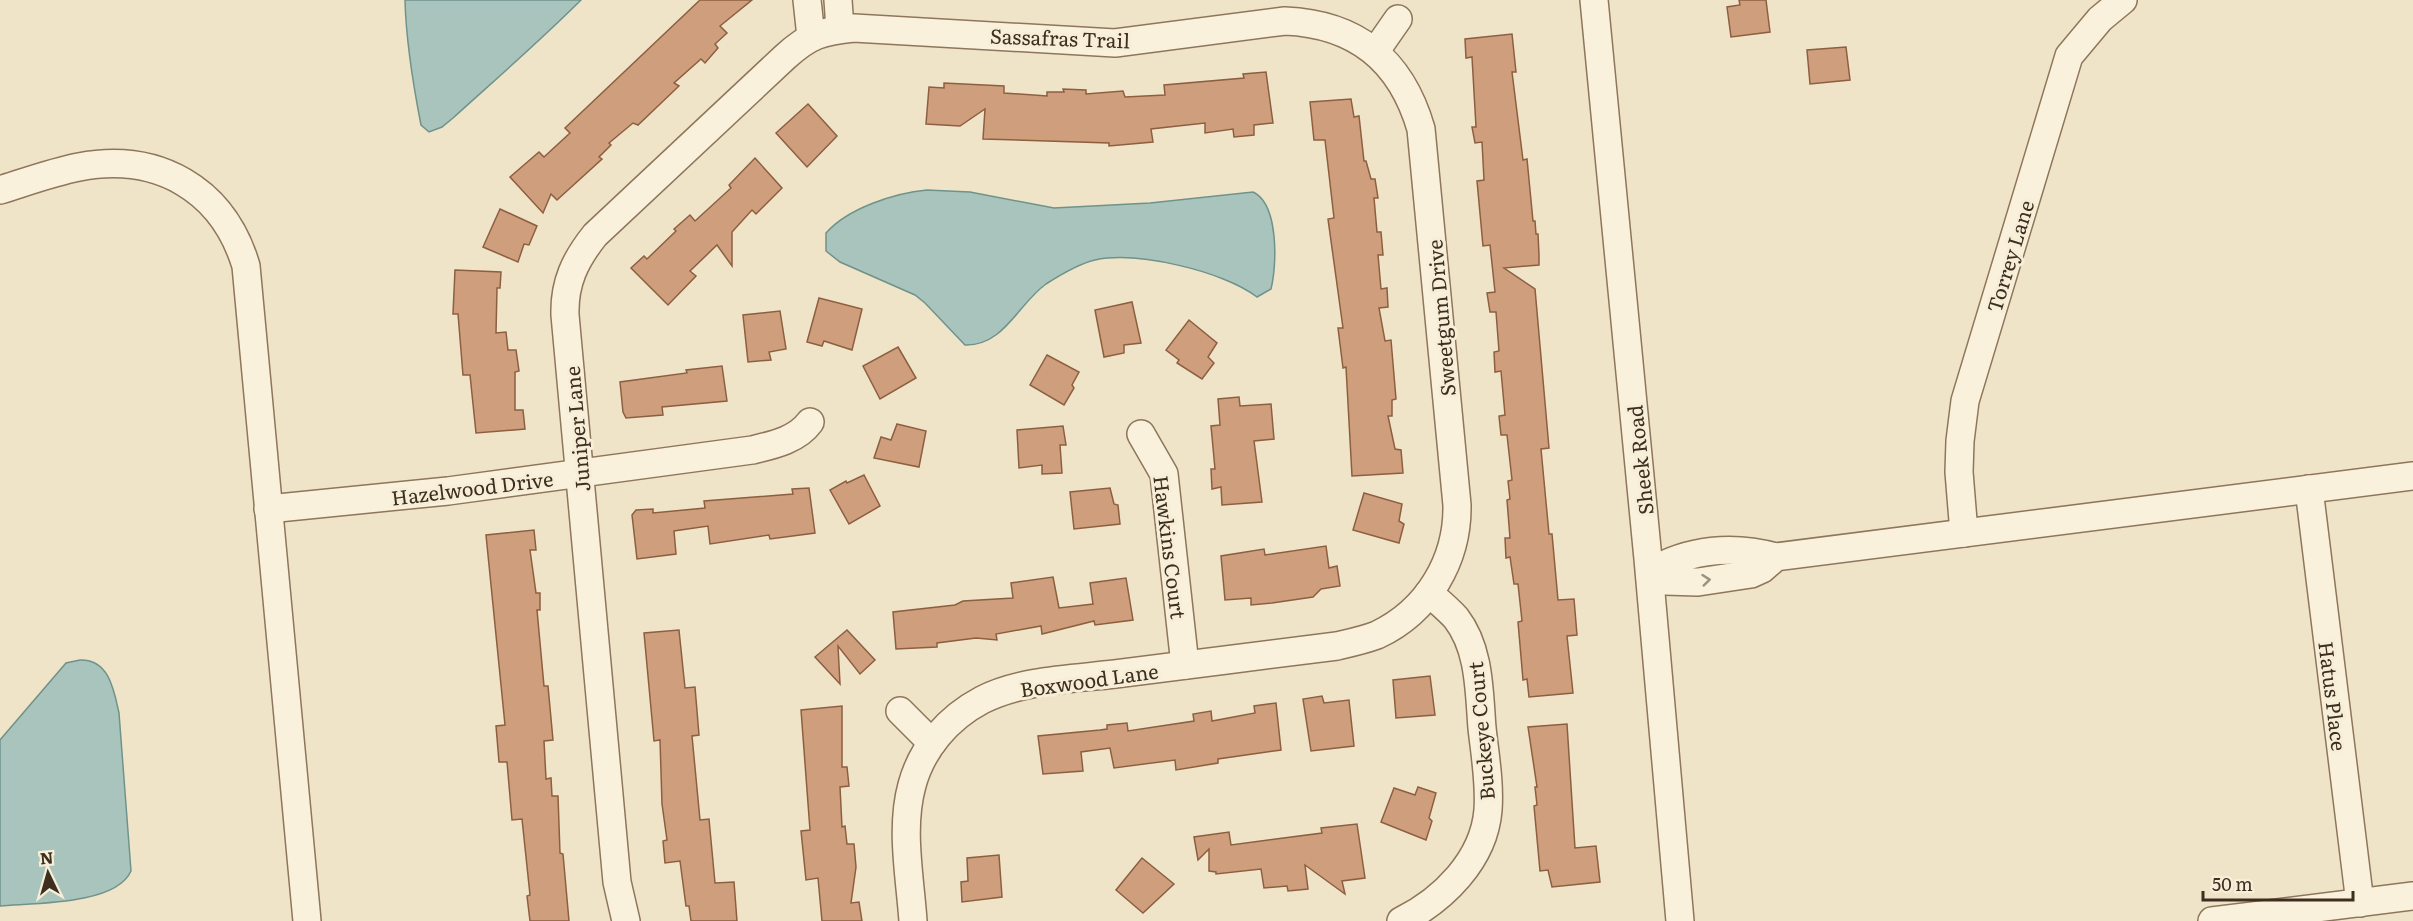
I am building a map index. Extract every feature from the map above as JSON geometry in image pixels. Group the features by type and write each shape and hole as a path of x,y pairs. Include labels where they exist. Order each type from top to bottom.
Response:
{"street":[{"path":"807,0 811,37"},
{"path":"838,0 840,29"},
{"name":"Sheek Road","path":"1594,0 1650,572 1680,921"},
{"name":"Torrey Lane","path":"1964,533 1959,451 1968,390 2070,56 2100,20 2122,1"},
{"path":"1375,52 1398,19"},
{"name":"Sassafras Trail","path":"811,37 840,29 854,28 1115,43 1262,23 1296,22 1325,26 1342,32 1375,52"},
{"name":"Juniper Lane","path":"626,921 617,882 565,302 570,274 595,236 785,57 811,37"},
{"name":"Sweetgum Drive","path":"1375,52 1387,63 1404,86 1416,111 1424,145 1457,524 1450,555 1442,574 1429,593"},
{"path":"0,190 79,167 102,164 133,165 155,170 194,187 221,215 240,247 246,266 307,921"},
{"name":"Hazelwood Drive","path":"268,509 448,491 774,445 803,432 810,422"},
{"name":"Hawkins Court","path":"1141,434 1164,474 1185,665"},
{"path":"1650,572 1665,581 1698,582 1752,574 1776,557 2413,476"},
{"name":"Hatus Place","path":"2308,489 2360,903"},
{"name":"Boxwood Lane","path":"913,921 907,849 908,803 917,771 932,742 942,730 970,707 984,699 1016,688 1356,642 1390,627 1406,616 1429,593"},
{"name":"Buckeye Court","path":"1401,921 1431,903 1458,878 1473,855 1488,813 1487,780 1474,656 1456,619 1429,593"},
{"path":"900,711 932,742"},
{"path":"2212,921 2413,896"}],"water":[{"path":"405,0 581,0 453,118 442,127 429,132 421,125 418,110 408,47"},
{"path":"927,190 970,192 1054,208 1150,203 1253,192 1268,209 1272,222 1275,251 1271,289 1257,297 1223,279 1179,265 1133,258 1095,260 1076,267 1046,284 1010,322 990,339 965,345 915,295 840,262 826,251 826,233 847,216 887,198"},
{"path":"80,660 90,661 104,670 115,695 119,713 131,871 122,882 92,896 52,903 0,906 0,740 66,663"}],"building":[{"path":"700,0 752,0 720,26 727,33 715,44 718,48 705,63 701,59 674,83 679,86 638,125 633,123 609,143 611,145 599,157 602,159 557,200 551,194 543,213 510,177 539,152 544,157 570,133 565,128"},
{"path":"1739,0 1766,0 1770,32 1731,37 1727,7 1740,5"},
{"path":"1512,34 1516,72 1512,72 1523,160 1527,159 1533,221 1535,221 1536,234 1538,234 1539,265 1504,268 1535,289 1549,448 1541,449 1549,534 1552,534 1558,600 1574,599 1577,635 1567,636 1573,693 1529,697 1527,679 1523,680 1518,622 1522,621 1518,584 1514,584 1510,557 1506,558 1505,538 1510,538 1508,481 1512,480 1507,435 1501,435 1499,416 1505,415 1501,371 1495,372 1494,352 1499,351 1496,312 1490,312 1487,293 1495,292 1490,245 1483,246 1477,181 1484,180 1482,142 1475,143 1472,127 1476,127 1472,57 1466,58 1465,39"},
{"path":"1846,47 1850,80 1810,84 1807,50"},
{"path":"1266,72 1273,123 1254,125 1254,135 1234,137 1233,129 1205,133 1205,123 1151,129 1153,142 1109,146 1109,143 983,139 985,109 960,126 926,124 929,87 944,88 944,83 1004,86 1004,93 1047,96 1047,92 1064,92 1063,89 1086,90 1086,94 1123,91 1125,97 1165,95 1164,85 1244,78 1243,74"},
{"path":"1351,99 1354,117 1359,116 1364,161 1366,161 1371,179 1375,179 1378,198 1374,198 1377,232 1381,232 1383,255 1378,255 1381,289 1387,288 1388,307 1379,308 1385,341 1391,340 1396,399 1392,400 1392,416 1388,416 1395,449 1401,450 1403,473 1352,476 1346,367 1343,368 1338,328 1343,328 1328,219 1334,218 1325,140 1314,140 1310,102"},
{"path":"808,104 837,136 807,167 776,133"},
{"path":"755,158 782,188 756,214 752,210 732,232 732,266 717,245 690,271 696,276 668,305 631,268 644,256 647,259 690,215 695,221 731,188 729,185"},
{"path":"500,209 537,226 529,245 524,244 518,262 483,247"},
{"path":"455,270 501,272 500,288 497,288 496,333 506,332 508,350 516,350 519,371 515,372 515,410 523,410 525,429 476,433 470,375 463,375 458,314 453,314"},
{"path":"819,298 862,309 852,350 824,341 822,346 807,342"},
{"path":"1132,302 1141,343 1124,345 1124,353 1104,357 1095,310"},
{"path":"780,311 786,349 769,352 771,360 748,362 743,315"},
{"path":"1189,320 1217,343 1208,357 1214,363 1202,379 1177,363 1179,360 1166,350"},
{"path":"898,347 916,378 880,399 863,366"},
{"path":"1047,355 1079,372 1072,385 1074,388 1064,405 1030,385"},
{"path":"722,366 727,401 662,407 663,415 626,418 623,412 620,382"},
{"path":"1239,397 1240,406 1271,404 1274,439 1254,441 1262,502 1222,505 1221,487 1212,489 1211,469 1215,469 1211,426 1220,425 1218,399"},
{"path":"897,424 926,431 919,467 874,458 881,437 891,440"},
{"path":"1063,426 1066,445 1060,445 1062,473 1042,474 1042,465 1019,468 1017,430"},
{"path":"864,475 880,506 849,524 830,490"},
{"path":"809,488 815,533 770,539 769,535 710,544 708,526 674,531 676,554 637,559 632,515 636,510 653,509 653,513 705,508 704,501 793,494 792,489"},
{"path":"1110,488 1114,504 1118,505 1120,524 1074,529 1070,492"},
{"path":"1364,493 1402,504 1399,521 1404,524 1399,543 1353,530"},
{"path":"534,530 536,550 530,550 536,593 540,593 540,610 537,610 544,686 548,686 553,740 544,741 546,779 551,778 552,796 558,796 560,853 563,854 569,921 530,921 527,896 530,895 522,819 512,820 507,762 499,762 496,726 505,725 486,535"},
{"path":"1326,546 1329,568 1337,566 1340,586 1321,589 1313,597 1272,603 1251,605 1251,598 1225,600 1221,556 1264,549 1265,555"},
{"path":"1053,577 1059,608 1093,604 1090,583 1126,578 1133,620 1095,625 1094,621 1042,634 1041,626 996,634 997,640 976,638 937,643 937,647 896,649 893,612 955,605 963,601 1013,598 1011,583"},
{"path":"679,630 685,688 695,687 699,735 692,736 700,820 709,819 715,883 734,882 737,921 691,921 689,906 686,906 680,861 665,863 663,841 667,840 662,804 660,740 654,741 644,633"},
{"path":"847,630 875,660 860,674 838,646 840,684 815,657"},
{"path":"1430,676 1435,715 1396,718 1393,680"},
{"path":"1322,696 1324,703 1349,700 1354,746 1311,751 1303,699"},
{"path":"1276,703 1281,750 1218,759 1218,763 1176,770 1175,760 1114,768 1110,748 1081,752 1083,771 1043,774 1038,736 1107,729 1107,725 1127,723 1128,731 1194,721 1193,714 1211,711 1212,721 1255,713 1254,706"},
{"path":"842,706 842,767 847,767 849,786 840,787 842,827 845,826 847,844 854,844 856,867 851,903 859,902 862,921 822,921 818,878 806,880 801,831 810,830 801,710"},
{"path":"1567,724 1575,848 1596,846 1600,882 1552,887 1548,870 1540,871 1534,806 1537,805 1535,787 1537,787 1528,727"},
{"path":"1418,787 1436,793 1429,818 1432,821 1426,840 1381,822 1394,788 1415,795"},
{"path":"1357,824 1365,878 1342,881 1345,894 1305,865 1308,889 1288,891 1287,886 1264,888 1261,869 1216,874 1216,872 1209,871 1209,849 1198,860 1194,837 1229,832 1231,845 1322,833 1321,828"},
{"path":"999,855 1002,897 962,902 961,882 968,881 967,858"},
{"path":"1142,858 1174,884 1143,913 1116,890"}]}
